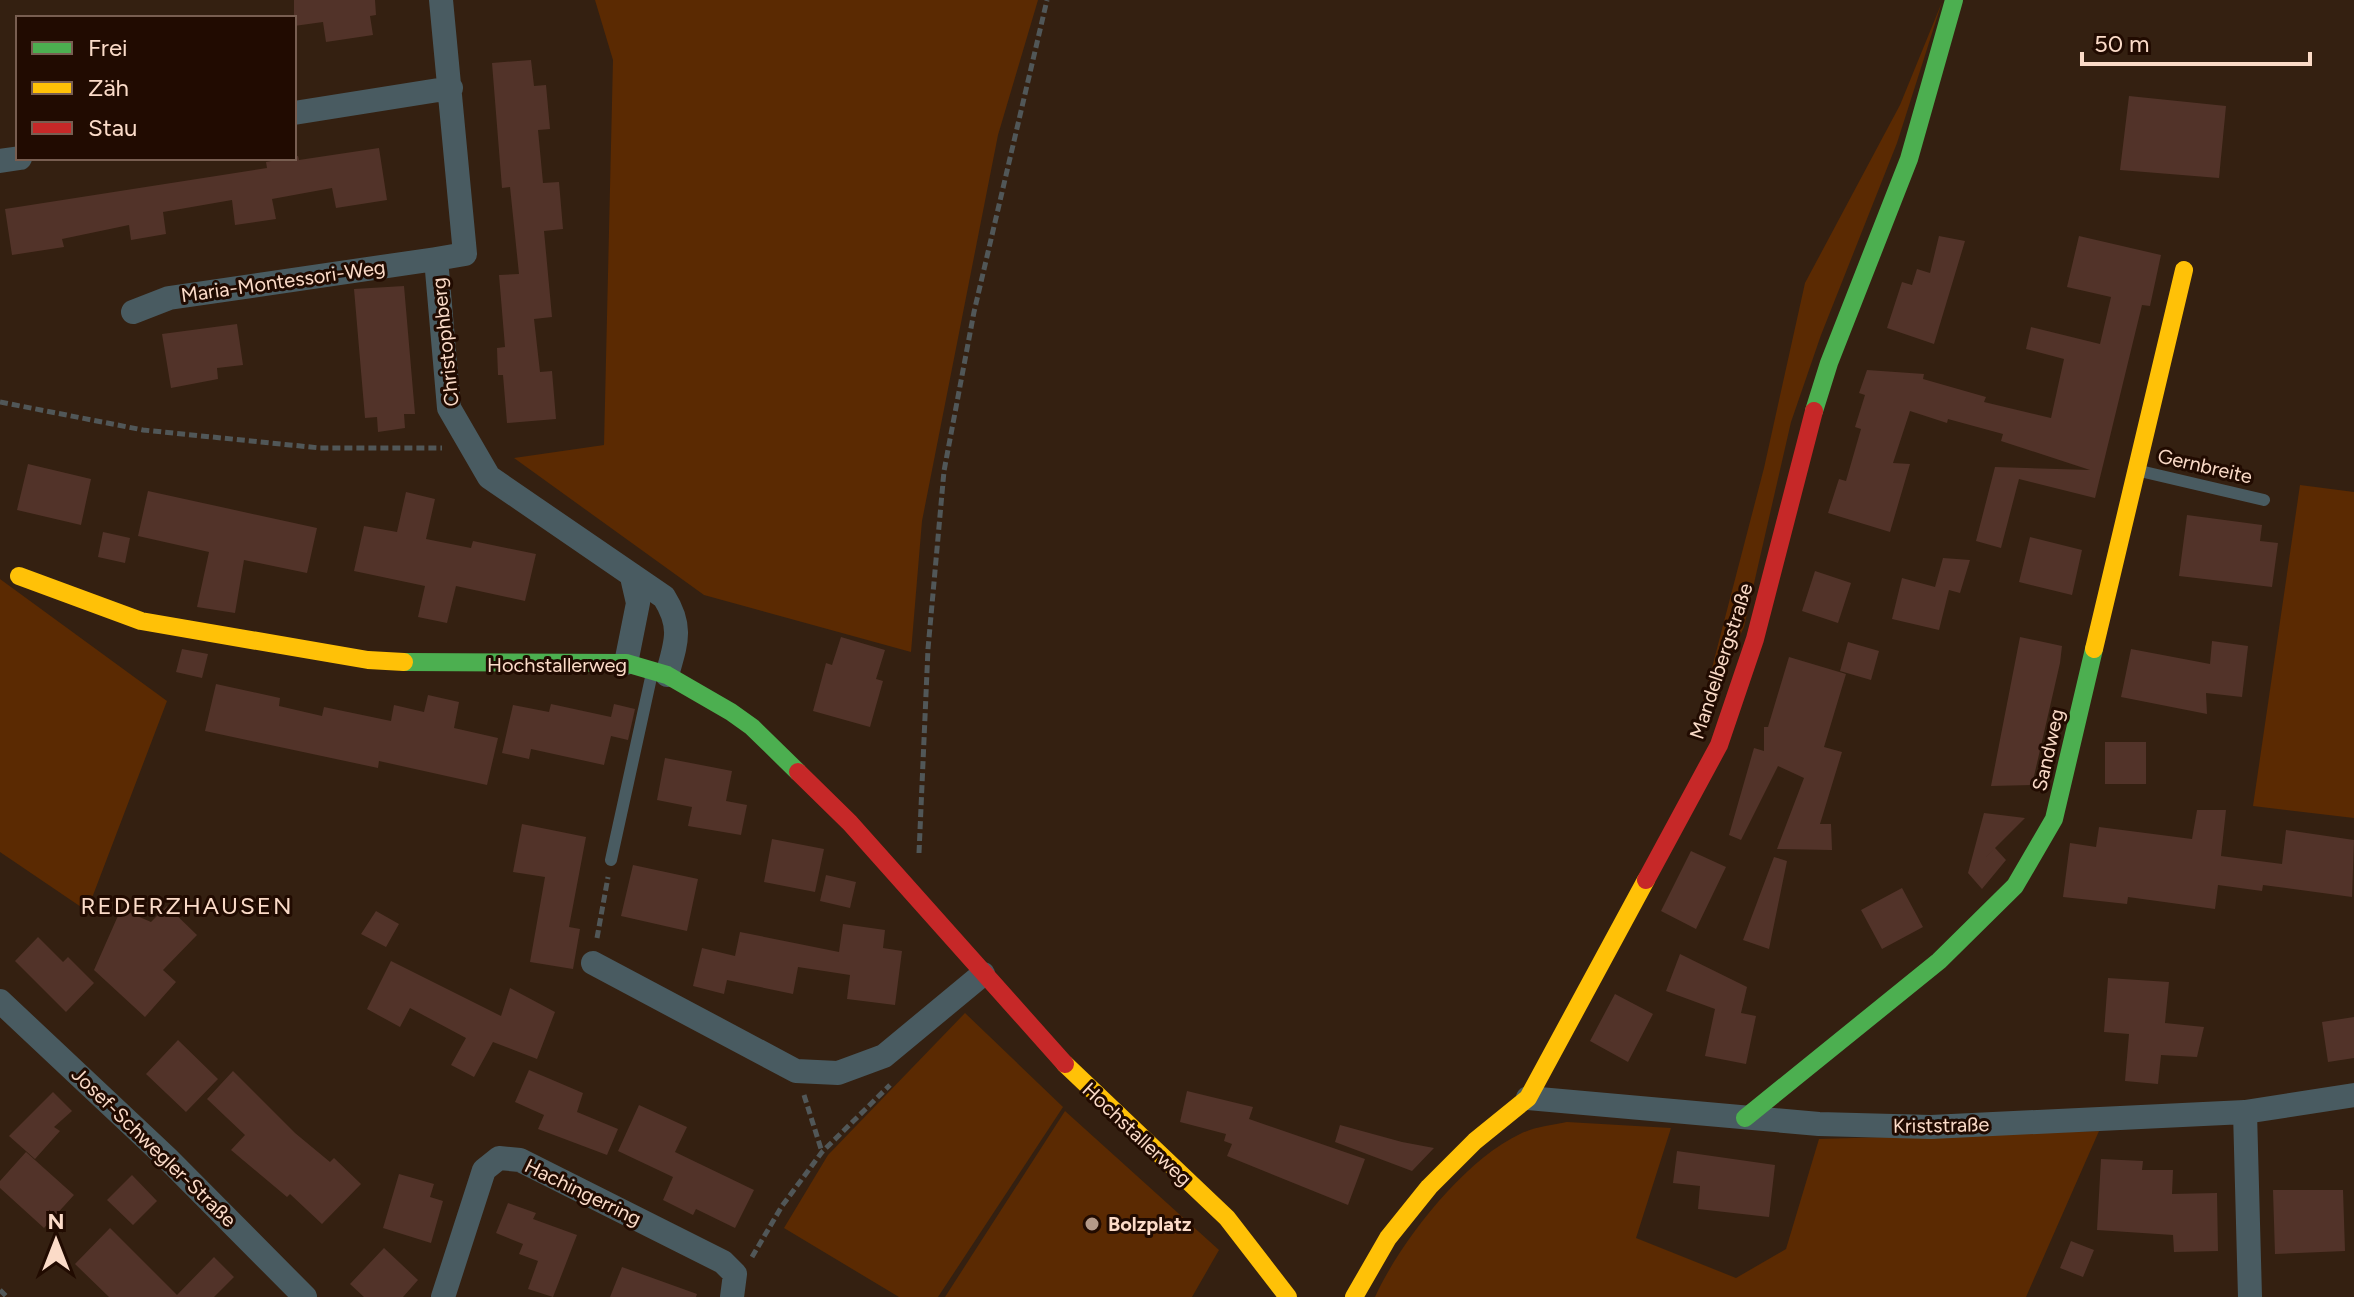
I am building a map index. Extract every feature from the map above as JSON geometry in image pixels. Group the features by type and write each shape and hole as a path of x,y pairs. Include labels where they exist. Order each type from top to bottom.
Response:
{"street":[{"name":"Christophberg","path":"441,0 465,254 436,259 449,408 489,477 664,597 675,614 678,633 660,673"},
{"name":"Mandelbergstraße","path":"1354,1297 1373,1257 1427,1184 1528,1098 1719,745 1755,639 1804,445 1829,363 1909,159 1954,0"},
{"path":"296,113 451,88"},
{"name":"Maria-Montessori-Weg","path":"133,312 169,298 436,259"},
{"name":"Sandweg","path":"1745,1118 1939,961 2015,886 2054,819 2184,270"},
{"name":"Hochstallerweg","path":"19,576 141,621 368,660 447,665 626,663 660,673 752,727 850,823 1081,1082 1227,1218 1288,1297"},
{"path":"626,663 638,603 632,577"},
{"path":"593,963 796,1071 838,1073 884,1056 983,974"},
{"name":"Josef-Schwegler-Straße","path":"0,1001 167,1158 305,1297"},
{"name":"Kriststraße","path":"1528,1098 1745,1118 1931,1127 2245,1112 2354,1095"},
{"path":"2245,1112 2250,1297"},
{"name":"Hachingerring","path":"443,1297 484,1170 499,1158 520,1160 723,1262 733,1286"}],"lane":[{"name":"Gernbreite","path":"2137,471 2264,500"},
{"path":"611,860 660,673"}],"path":[{"path":"910,892 921,846 928,649 944,471 974,312 1047,0"},
{"path":"0,402 143,430 320,448 430,450 467,443"},
{"path":"593,963 611,860"},
{"path":"796,1071 822,1152"},
{"path":"733,1286 782,1206 822,1152 895,1080"},
{"path":"0,1290 7,1297"}],"shaded area":[{"path":"595,0 1038,0 998,135 922,521 911,652 704,595 514,458 604,445 613,60"},
{"path":"1942,2 1897,143 1821,335 1791,422 1744,627 1695,733 1764,468 1805,283 1900,105"},
{"path":"2300,485 2354,492 2354,818 2253,806"},
{"path":"0,579 167,701 87,911 0,852"},
{"path":"965,1013 1063,1107 938,1297 899,1297 784,1228 828,1155"},
{"name":"Bolzplatz","path":"1065,1111 1219,1250 1192,1297 945,1297"},
{"path":"1567,1122 1671,1128 1636,1238 1736,1278 1786,1249 1819,1139 2099,1131 2026,1297 1375,1297 1400,1252 1456,1182 1499,1146 1520,1134"}],"building":[{"path":"294,0 375,0 376,15 370,16 373,35 326,42 323,22 296,26"},
{"path":"531,60 534,86 546,85 550,129 538,130 543,183 559,182 563,229 544,231 552,317 534,319 540,372 552,371 556,419 507,423 503,375 498,375 497,348 505,347 499,275 519,274 510,187 502,188 492,63"},
{"path":"2129,96 2226,106 2219,178 2120,170"},
{"path":"379,148 387,200 336,208 332,188 272,199 276,219 235,225 232,200 163,212 166,234 131,240 129,225 62,239 64,247 12,255 5,209 267,168 266,162 296,160 298,156 299,160"},
{"path":"1939,236 1965,241 1934,344 1887,328 1902,282 1912,285 1917,269 1930,273"},
{"path":"2079,236 2161,255 2150,306 2142,305 2095,498 2019,479 2001,548 1976,541 1995,467 2090,470 2001,441 2003,434 1948,419 1947,423 1910,411 1893,463 1910,464 1890,532 1828,513 1839,479 1846,481 1861,429 1855,427 1865,395 1859,393 1867,370 1924,374 1923,379 1986,397 1984,402 2051,418 2064,359 2026,349 2031,327 2100,344 2111,297 2067,287"},
{"path":"404,286 415,414 404,414 405,428 378,432 377,417 365,418 354,289"},
{"path":"237,324 243,365 217,368 218,379 171,388 162,334"},
{"path":"28,464 91,479 81,525 17,510"},
{"path":"148,491 317,528 307,573 244,560 235,613 197,607 209,552 138,536"},
{"path":"406,492 435,499 426,539 471,548 473,541 536,554 525,601 456,586 447,623 418,617 425,586 354,571 364,526 397,532"},
{"path":"2187,515 2262,525 2260,541 2278,543 2272,587 2179,576"},
{"path":"103,532 130,538 125,563 98,557"},
{"path":"2030,537 2082,550 2072,595 2019,582"},
{"path":"1943,558 1970,560 1960,593 1949,590 1939,630 1892,619 1902,578 1935,587"},
{"path":"1815,571 1851,583 1838,623 1802,611"},
{"path":"841,637 885,650 876,679 883,681 870,727 813,711 826,663 832,665"},
{"path":"2020,637 2062,646 2060,663 2032,785 1991,786"},
{"path":"2212,641 2248,646 2242,697 2206,693 2207,714 2121,697 2131,649 2210,664"},
{"path":"1848,642 1879,651 1871,680 1840,671"},
{"path":"182,649 208,654 202,678 176,672"},
{"path":"1789,657 1846,674 1824,747 1842,752 1820,824 1831,824 1832,850 1777,849 1804,778 1778,766 1741,840 1729,835 1754,748 1764,751 1764,727 1768,727"},
{"path":"216,684 280,698 279,706 322,716 324,707 391,721 394,705 424,712 428,695 459,702 454,728 498,738 487,785 379,761 378,768 205,731"},
{"path":"551,704 611,717 614,704 635,709 628,740 611,736 604,765 531,749 529,759 502,753 513,705 549,712"},
{"path":"2105,742 2146,742 2146,784 2105,784"},
{"path":"665,758 732,771 726,801 747,805 741,835 688,826 692,807 657,800"},
{"path":"2197,810 2226,810 2221,856 2282,864 2286,830 2354,840 2352,897 2263,885 2262,891 2218,885 2215,909 2128,897 2127,904 2063,897 2070,843 2096,847 2099,827 2192,839"},
{"path":"1984,813 2025,818 1995,848 2006,860 1982,889 1968,873"},
{"path":"522,824 586,837 569,927 580,929 573,969 530,962 545,877 513,872"},
{"path":"772,839 824,849 815,892 764,882"},
{"path":"1691,851 1726,867 1696,929 1661,911"},
{"path":"1774,857 1787,861 1769,949 1743,940"},
{"path":"633,865 698,879 687,931 621,916"},
{"path":"826,875 856,882 850,908 820,901"},
{"path":"1902,888 1923,927 1882,949 1861,910"},
{"path":"167,906 197,935 163,970 176,982 145,1017 94,970 121,909 151,922"},
{"path":"376,911 399,924 386,947 361,934"},
{"path":"843,924 885,930 883,948 902,951 895,1005 847,999 850,975 798,967 793,994 727,980 724,994 693,986 702,948 735,956 740,932 839,952"},
{"path":"38,937 63,962 68,957 94,983 66,1012 15,961"},
{"path":"1680,954 1747,987 1741,1013 1756,1016 1746,1064 1705,1056 1715,1009 1666,991"},
{"path":"391,961 501,1016 510,988 555,1012 537,1059 493,1042 474,1077 451,1065 466,1038 410,1008 400,1027 367,1009"},
{"path":"2108,978 2169,982 2165,1023 2204,1027 2197,1057 2161,1055 2158,1084 2125,1081 2129,1034 2104,1032"},
{"path":"1615,994 1653,1014 1628,1062 1590,1041"},
{"path":"2354,1017 2354,1058 2328,1062 2322,1022"},
{"path":"178,1040 218,1079 186,1112 146,1074"},
{"path":"529,1070 583,1093 577,1112 618,1129 607,1155 538,1129 544,1115 515,1102"},
{"path":"233,1071 295,1133 330,1162 334,1158 361,1184 322,1224 290,1194 287,1197 231,1150 245,1135 207,1099"},
{"path":"1187,1091 1253,1107 1249,1119 1365,1159 1348,1205 1227,1156 1232,1144 1224,1141 1226,1134 1180,1122"},
{"path":"53,1092 72,1111 54,1127 60,1131 35,1159 9,1136"},
{"path":"639,1105 687,1127 675,1152 754,1190 735,1228 696,1209 693,1215 663,1200 673,1177 618,1151"},
{"path":"1340,1125 1434,1148 1412,1171 1335,1142"},
{"path":"1677,1151 1775,1165 1769,1217 1698,1209 1700,1186 1673,1183"},
{"path":"26,1152 74,1195 44,1228 0,1188 0,1181"},
{"path":"2101,1159 2143,1161 2142,1170 2173,1170 2172,1194 2217,1193 2218,1251 2174,1252 2173,1235 2097,1230"},
{"path":"399,1174 434,1184 430,1197 443,1201 431,1243 383,1228"},
{"path":"132,1175 157,1201 133,1225 107,1200"},
{"path":"2273,1190 2343,1190 2345,1251 2275,1254"},
{"path":"508,1203 536,1213 533,1219 577,1235 553,1297 528,1289 538,1261 519,1254 523,1244 496,1233"},
{"path":"110,1228 177,1295 214,1257 234,1277 214,1297 109,1297 75,1264"},
{"path":"2071,1241 2094,1250 2083,1277 2060,1268"},
{"path":"384,1248 418,1280 403,1297 364,1297 350,1284"},
{"path":"622,1267 697,1294 696,1297 610,1297"}],"traffic: fast":[{"path":"1814,411 1829,363 1909,159 1954,0"},
{"path":"1745,1118 1939,961 2015,886 2054,819 2094,649"},
{"path":"404,662 626,663 667,675 731,712 752,727 798,772"}],"traffic: slow":[{"path":"2094,649 2184,270"},
{"path":"19,576 141,621 368,660 404,662"},
{"path":"1354,1297 1388,1238 1429,1187 1475,1141 1528,1098 1646,880"},
{"path":"1065,1064 1227,1218 1288,1297"}],"traffic: jam":[{"path":"1646,880 1719,745 1755,639 1814,411"},
{"path":"798,772 850,823 1065,1064"}],"place":[{"name":"Bolzplatz","path":"1092,1224"}],"district":[{"name":"REDERZHAUSEN","path":"187,905"}]}
